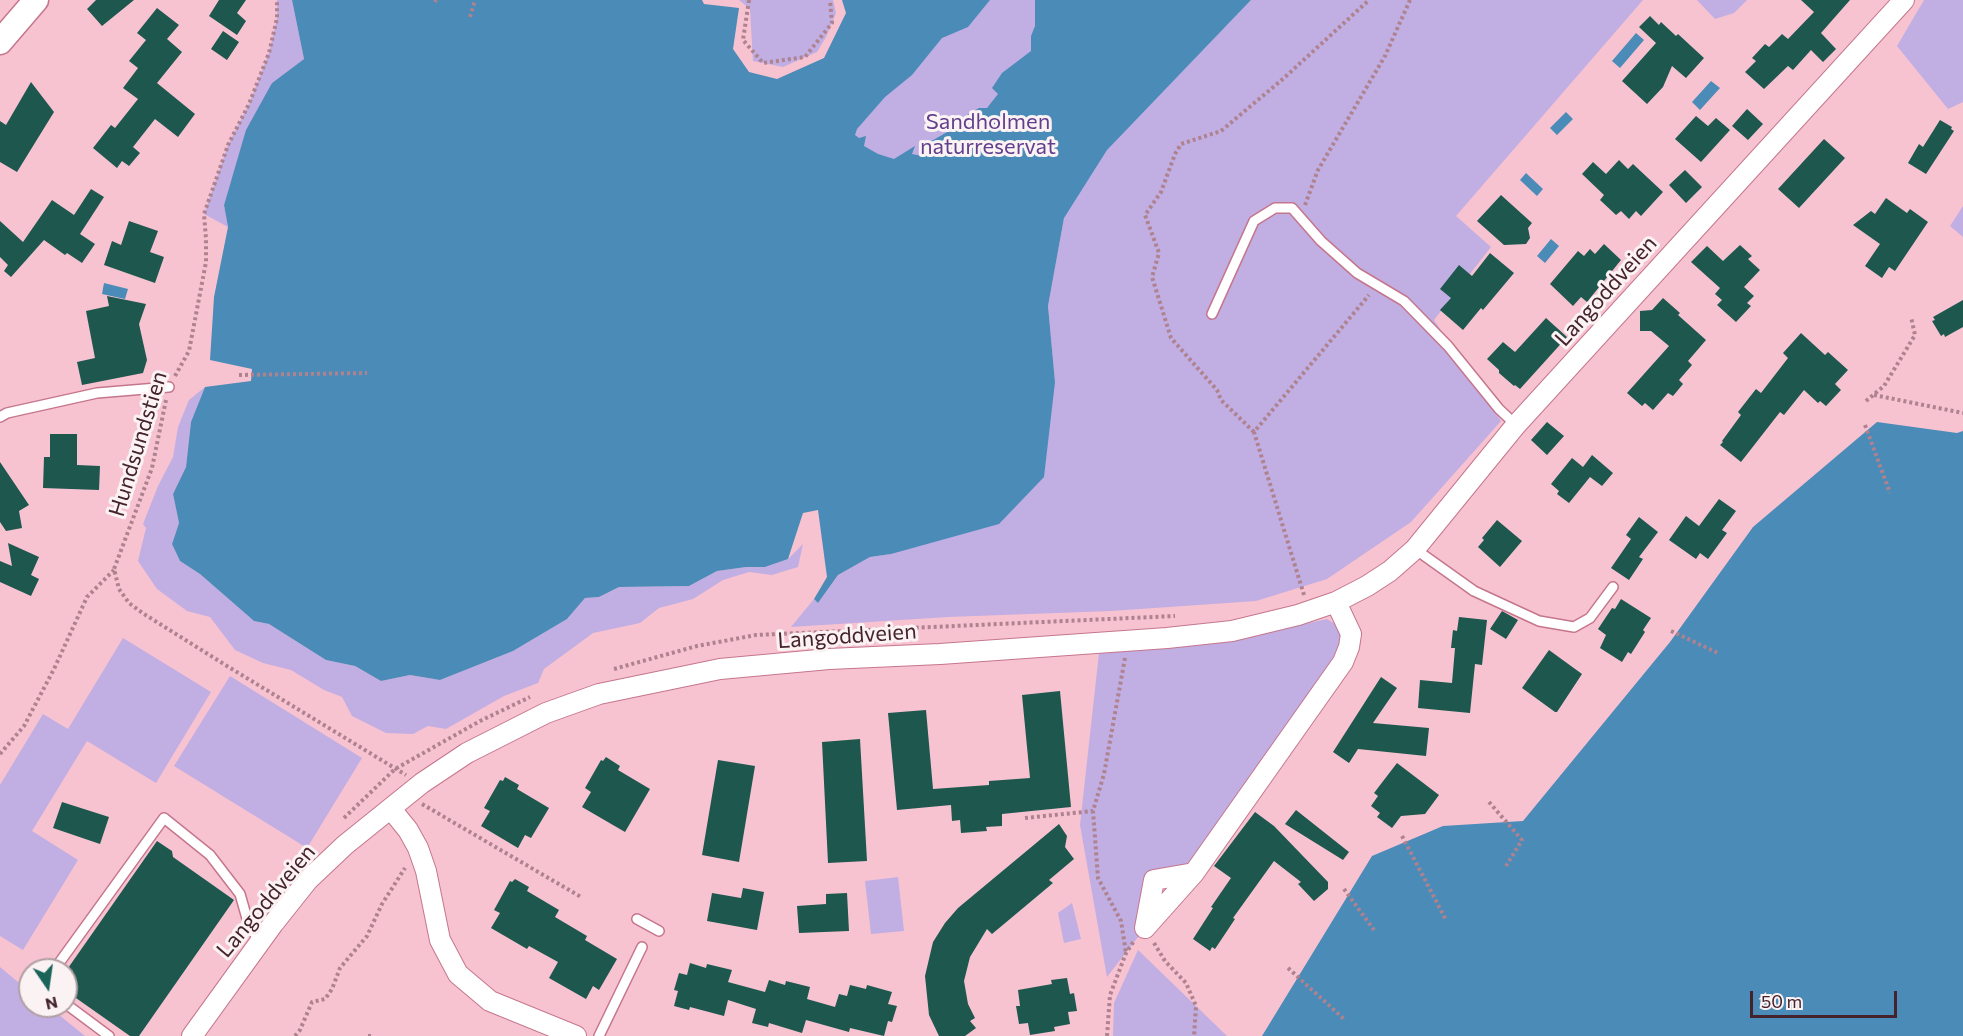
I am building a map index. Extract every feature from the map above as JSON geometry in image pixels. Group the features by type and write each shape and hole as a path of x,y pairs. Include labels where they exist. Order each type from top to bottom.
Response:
{"street":[{"path":"0,42 36,0"},
{"name":"Langoddveien","path":"192,1036 261,940 308,880 345,845 422,783 467,753 546,713 599,694 720,669 829,659 1116,642 1232,631 1298,615 1336,602 1390,571 1415,549 1516,425 1904,0"},
{"path":"1146,928 1154,880 1194,873 1343,662 1351,634 1336,602"},
{"path":"391,809 408,830 421,856 440,940 458,974 490,1001 576,1036"}],"lane":[{"path":"1212,314 1254,221 1275,208 1292,208 1321,241 1357,273 1404,301 1448,346 1499,409 1516,425"},
{"path":"0,417 7,413 97,393 169,387"},
{"path":"1415,549 1474,591 1539,621 1574,627 1590,618 1613,586"},
{"path":"63,958 164,818 210,855 240,894 250,929 261,940"},
{"path":"637,919 659,932"},
{"path":"599,1036 642,947"},
{"path":"78,1013 109,1036"}],"path":[{"name":"Hundsundstien","path":"114,569 152,468 169,387 189,351 206,262 204,214 228,145 249,104 269,53 277,0"},
{"path":"470,17 475,0"},
{"path":"748,0 743,40 763,63 805,57 832,23 830,0"},
{"path":"1305,597 1254,432 1221,400 1217,390 1171,338 1152,277 1159,253 1145,215 1161,192 1181,144 1221,131 1293,70 1368,0"},
{"path":"1301,217 1318,170 1385,56 1410,0"},
{"path":"1254,432 1377,285"},
{"path":"1866,401 1884,386 1915,335 1911,317"},
{"path":"239,375 366,373"},
{"path":"1874,395 1963,413"},
{"path":"1865,425 1890,493"},
{"path":"114,569 119,589 129,603 226,666 395,769 422,783"},
{"path":"0,754 24,726 54,669 87,597 114,569"},
{"path":"1295,601 1315,592"},
{"path":"1118,618 1177,616"},
{"path":"1671,631 1718,653"},
{"path":"1116,642 1126,659 1104,774 1093,811 1098,878 1121,921 1126,953"},
{"path":"1489,802 1522,840 1506,866"},
{"path":"422,804 581,897"},
{"path":"1024,818 1093,811"},
{"path":"1402,836 1446,920"},
{"path":"295,1036 312,1002 325,999 332,989 340,968 367,936 402,870 421,856"},
{"path":"1344,889 1374,930"},
{"path":"1107,1036 1110,994 1126,953 1146,928 1165,961 1186,983 1193,998 1196,1006 1194,1036"},
{"path":"1288,968 1344,1019"}],"green space":[{"path":"277,0 292,0 304,59 272,83 231,181 224,205 228,227 204,214 228,145 249,104 269,53 277,18"},
{"path":"739,0 833,0 836,13 817,52 783,67 753,61 750,9"},
{"name":"Sandholmen naturreservat","path":"965,0 1170,0 1163,91 1251,0 1643,0 1456,216 1491,247 1434,320 1501,421 1411,522 1327,579 1256,601 1111,611 948,617 791,627 814,599 818,603 838,575 870,557 891,554 1055,382 1048,306 1064,218 748,225"},
{"path":"1697,0 1747,0 1734,13 1715,19"},
{"path":"1924,0 1963,0 1963,102 1948,109 1897,46"},
{"path":"1963,206 1963,237 1950,226"},
{"path":"205,387 191,423 186,467 173,494 179,523 172,544 180,561 200,574 254,621 269,624 326,660 355,666 381,681 410,675 440,680 513,651 567,619 585,598 599,597 619,587 689,586 717,571 765,567 788,559 803,544 798,567 772,575 749,572 723,580 693,599 659,608 640,623 593,633 544,669 538,683 504,696 446,729 428,726 413,734 386,733 352,716 342,697 324,690 291,670 263,663 235,650 210,617 187,611 157,589 138,561 146,528 143,524 158,486 173,457 178,427 189,400"},
{"path":"1327,619 1344,630 1343,662 1194,873 1154,880 1145,928 1107,977 1080,825 1099,653 1237,639"},
{"path":"123,638 211,692 156,783 87,741 32,831 78,860 23,950 0,936 0,785 43,714 68,729"},
{"path":"230,676 362,758 307,848 174,766"},
{"path":"898,877 904,931 871,934 865,881"},
{"path":"1072,903 1081,939 1064,943 1058,913"},
{"path":"1138,950 1227,1036 1113,1036 1114,1003"},
{"path":"0,967 18,982 18,1018 63,1018 85,1036 0,1036"}],"water":[{"path":"292,0 702,0 704,4 739,8 733,49 749,72 777,79 824,58 846,13 842,0 990,0 968,27 942,38 912,75 885,97 857,129 855,135 859,138 866,136 864,146 894,159 915,146 912,154 922,156 935,145 928,143 949,131 964,117 979,108 987,108 998,94 992,88 1002,73 1031,51 1031,36 1035,26 1035,0 1251,0 1107,150 1064,218 1048,306 1055,382 1044,477 999,524 891,554 870,557 838,575 818,603 814,599 827,577 818,510 803,513 788,559 765,567 717,571 689,586 619,587 599,597 585,598 567,619 513,651 440,680 410,675 381,681 355,666 326,660 269,624 254,621 200,574 180,561 172,544 179,523 173,494 186,467 191,422 205,387 251,381 252,369 210,360 214,297 228,227 224,205 246,130 272,83 304,59"},
{"path":"1636,33 1644,40 1620,68 1612,61"},
{"path":"1711,81 1720,88 1700,110 1692,102"},
{"path":"1566,112 1573,119 1557,135 1550,128"},
{"path":"1526,173 1543,189 1537,196 1520,180"},
{"path":"1551,239 1559,246 1545,263 1537,256"},
{"path":"104,283 128,289 125,299 102,294"},
{"path":"1877,422 1957,433 1963,431 1963,1036 1262,1036 1372,856 1443,826 1523,821 1670,642 1753,527"}],"building":[{"path":"96,0 134,0 102,26 87,9"},
{"path":"219,0 246,0 237,13 246,21 237,35 209,16"},
{"path":"1801,0 1850,0 1821,33 1836,49 1823,62 1811,50 1793,70 1788,66 1764,89 1745,72 1756,61 1752,58 1765,44 1769,47 1782,34 1788,39 1814,12"},
{"path":"157,8 179,25 167,39 182,52 157,83 195,114 178,137 155,119 133,147 140,153 129,166 122,161 117,168 93,148 111,125 115,128 138,99 123,88 138,68 129,61 146,40 137,33"},
{"path":"1650,16 1659,25 1661,22 1676,36 1678,34 1704,58 1686,78 1672,66 1663,87 1647,104 1622,81 1656,43 1639,27"},
{"path":"223,31 239,42 227,60 211,49"},
{"path":"31,82 54,112 17,172 0,162 0,121 6,125"},
{"path":"1747,109 1763,124 1748,140 1732,126"},
{"path":"1696,116 1708,126 1716,118 1730,130 1701,162 1675,139"},
{"path":"1940,120 1952,127 1954,131 1926,174 1908,163 1919,144 1923,147"},
{"path":"1824,139 1845,158 1799,208 1778,189"},
{"path":"1619,160 1628,169 1633,164 1663,192 1641,216 1636,211 1629,219 1621,211 1616,215 1600,200 1604,195 1582,174 1593,162 1606,174"},
{"path":"1685,170 1702,187 1686,203 1669,185"},
{"path":"91,189 104,197 80,234 95,244 82,263 67,253 65,255 44,240 11,277 4,271 8,265 0,257 0,221 23,242 52,200 74,215"},
{"path":"1501,195 1532,223 1528,228 1530,238 1526,244 1504,245 1477,221"},
{"path":"1886,198 1907,213 1910,209 1928,222 1895,271 1889,267 1882,278 1865,266 1880,244 1853,225 1871,211 1875,214"},
{"path":"129,221 158,231 150,252 164,257 155,283 104,265 112,241 121,245"},
{"path":"1604,244 1621,260 1587,302 1581,297 1573,306 1550,284 1578,251 1584,256 1590,249 1595,254"},
{"path":"1740,245 1752,256 1748,259 1760,270 1744,287 1754,296 1747,303 1751,306 1736,322 1717,305 1722,300 1715,294 1720,288 1691,262 1707,246 1723,261"},
{"path":"1490,253 1514,273 1463,330 1440,310 1451,298 1440,289 1459,265 1472,276"},
{"path":"107,296 146,304 139,324 147,360 143,373 82,385 77,362 95,358 86,311 109,306"},
{"path":"1663,298 1706,340 1688,361 1692,365 1679,380 1683,384 1673,396 1668,393 1653,410 1645,403 1642,406 1627,393 1669,346 1651,331 1640,331 1640,311 1652,310"},
{"path":"1963,300 1963,327 1945,337 1944,334 1941,336 1932,321 1935,320 1933,317"},
{"path":"1546,318 1567,337 1520,389 1499,373 1499,370 1487,359 1503,342 1515,352"},
{"path":"1801,333 1825,355 1828,352 1848,370 1835,384 1841,390 1826,406 1820,401 1818,403 1804,390 1784,415 1780,412 1741,462 1720,445 1741,415 1738,412 1756,389 1761,393 1788,358 1783,353"},
{"path":"1547,422 1564,436 1547,455 1531,440"},
{"path":"50,434 77,434 77,465 100,466 99,490 43,488 44,457 50,457"},
{"path":"1592,455 1613,473 1602,486 1590,477 1569,503 1557,494 1559,491 1551,484 1572,458 1583,467"},
{"path":"0,462 29,505 19,511 22,528 6,531 0,522"},
{"path":"1719,499 1736,511 1722,530 1727,533 1708,559 1700,553 1696,559 1669,540 1686,516 1699,526"},
{"path":"1639,517 1658,532 1639,557 1643,559 1629,580 1611,568 1631,539 1626,535"},
{"path":"1497,520 1522,541 1500,567 1478,547 1484,540 1482,538"},
{"path":"8,543 39,557 31,575 39,579 31,596 0,582 0,561 12,566"},
{"path":"1621,599 1651,618 1631,654 1628,652 1622,662 1600,648 1606,635 1598,629"},
{"path":"1502,611 1518,620 1506,639 1490,629"},
{"path":"1459,617 1487,620 1482,665 1475,664 1470,713 1418,708 1420,680 1452,683 1455,648 1451,648 1453,630 1457,631"},
{"path":"1549,650 1582,674 1557,712 1522,688"},
{"path":"1381,677 1397,688 1373,723 1429,728 1426,756 1358,749 1349,763 1333,752"},
{"path":"1060,691 1071,807 1002,814 1002,826 986,827 987,831 961,833 960,820 952,821 951,805 897,810 888,713 926,710 933,789 989,785 989,781 1030,778 1022,695"},
{"path":"860,739 867,861 828,863 822,742"},
{"path":"606,757 620,766 618,770 650,789 625,832 582,807 591,792 585,788 601,760 603,761"},
{"path":"718,760 755,766 739,862 702,855"},
{"path":"1397,763 1439,795 1425,814 1401,816 1392,828 1377,817 1380,813 1371,806 1378,796 1374,793"},
{"path":"505,777 519,785 517,789 549,808 531,838 525,835 518,848 481,826 490,811 484,808 500,780 503,781"},
{"path":"62,802 109,817 100,844 53,828"},
{"path":"1296,810 1349,852 1343,860 1285,824"},
{"path":"1255,812 1274,826 1328,882 1328,889 1314,901 1298,884 1301,882 1274,861 1233,918 1235,919 1215,949 1212,947 1210,951 1193,939 1231,878 1214,866"},
{"path":"1059,824 1067,836 1065,847 1074,859 1049,880 1053,883 992,934 987,929 970,957 964,981 968,1004 975,1018 970,1021 976,1028 965,1036 939,1036 929,1015 925,976 933,942 958,908"},
{"path":"157,841 172,851 173,857 234,900 139,1036 130,1036 78,999 78,958 75,958"},
{"path":"515,879 529,887 527,891 559,910 555,917 587,936 585,940 617,959 599,990 593,986 586,999 549,978 558,962 529,946 527,949 491,928 500,913 494,910 510,881"},
{"path":"743,888 764,892 757,930 707,921 712,893 741,898"},
{"path":"847,893 849,931 799,933 797,906 826,904 826,894"},
{"path":"690,963 706,968 707,964 732,970 728,982 765,992 769,980 785,985 786,981 810,987 807,999 835,1007 839,994 847,996 850,985 866,989 867,985 892,992 888,1004 897,1006 892,1022 888,1021 884,1036 850,1028 849,1032 806,1020 802,1033 769,1023 768,1027 752,1023 756,1009 728,1000 724,1016 690,1007 689,1010 674,1006 678,991 674,990 679,973 687,975"},
{"path":"1067,978 1070,994 1074,993 1077,1011 1068,1012 1070,1024 1054,1027 1055,1031 1030,1035 1028,1023 1019,1024 1016,1006 1020,1006 1018,990 1052,984 1051,980"}]}
